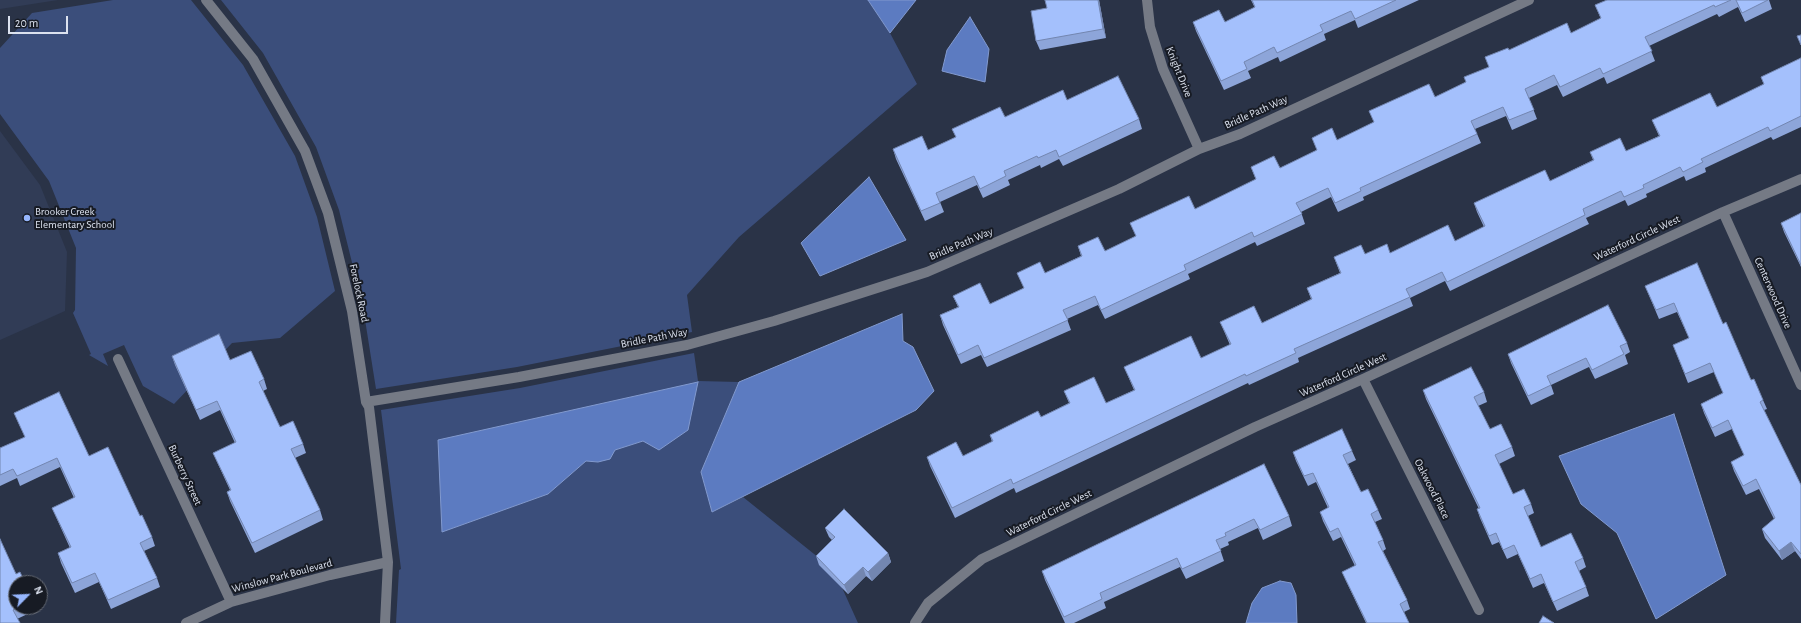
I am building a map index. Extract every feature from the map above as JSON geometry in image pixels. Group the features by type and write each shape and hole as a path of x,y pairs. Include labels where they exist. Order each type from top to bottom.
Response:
{"street":[{"name":"Forelock Road","path":"206,0 253,59 306,151 328,213 352,311 366,402 369,407 388,562 385,623"},
{"name":"Knight Drive","path":"1147,0 1150,27 1163,69 1199,149"},
{"name":"Bridle Path Way","path":"366,402 519,377 687,345 774,321 927,272 1118,189 1199,149 1240,134 1529,0"},
{"name":"Waterford Circle West","path":"915,623 928,603 982,559 1255,426 1363,379 1722,212 1801,179"},
{"name":"Centerwood Drive","path":"1722,212 1801,385"},
{"name":"Burberry Street","path":"118,359 231,602"},
{"name":"Oakwood Place","path":"1363,379 1479,610"},
{"name":"Winslow Park Boulevard","path":"186,623 231,602 330,575 388,562"}],"shaded area":[{"path":"0,0 58,0 0,9"},
{"path":"113,0 191,0 243,65 295,156 317,217 335,291 280,338 232,343 174,404 143,386 124,345 103,354 108,366 89,355 91,354 73,313 75,310 76,248 49,181 0,114 0,48 32,13"},
{"path":"221,0 868,0 890,33 917,84 739,237 687,295 692,332 517,367 376,389 363,307 339,210 316,147 263,53"},
{"path":"868,0 916,0 890,33"},
{"path":"970,17 989,49 985,82 942,71 947,50"},
{"name":"Brooker Creek Elementary School","path":"0,131 40,185 67,252 65,311 0,340"},
{"path":"869,177 906,240 820,276 801,243"},
{"path":"902,314 903,341 913,347 934,391 916,410 712,512 701,472 739,382"},
{"path":"694,353 698,381 739,382 701,472 712,512 743,497 834,570 858,623 396,623 399,570 401,569 381,410 520,388","holes":["698,382 643,441 615,450 598,462 586,461 548,494 442,532"]},
{"path":"698,382 688,430 659,450 643,441 615,450 610,459 598,462 586,461 548,494 442,532 438,440"},
{"path":"1674,414 1726,575 1656,619 1617,533 1581,504 1559,456"},
{"path":"1280,581 1291,583 1296,595 1297,623 1246,623 1252,603 1262,588"}],"building":[{"path":"1045,0 1098,0 1103,29 1036,41 1031,11 1047,8"},
{"path":"1252,0 1396,0 1355,19 1351,11 1320,25 1323,31 1277,53 1274,47 1244,62 1247,69 1221,81 1193,22 1219,10 1225,22 1255,7"},
{"path":"1607,0 1731,0 1715,7 1714,5 1645,37 1652,51 1603,74 1600,68 1560,87 1554,75 1525,89 1534,110 1509,120 1503,107 1471,121 1477,134 1360,188 1361,191 1335,203 1328,188 1296,203 1302,214 1254,237 1252,232 1184,265 1186,270 1101,310 1095,296 1063,310 1068,320 984,358 978,345 958,355 940,315 959,307 953,296 980,283 990,304 1024,288 1017,273 1040,262 1045,273 1082,256 1078,246 1098,237 1105,251 1136,236 1130,223 1189,196 1195,209 1256,179 1251,167 1274,156 1280,168 1317,150 1312,138 1332,128 1337,140 1374,122 1369,111 1429,84 1435,97 1466,82 1464,77 1489,67 1485,57 1508,48 1509,50 1567,23 1571,33 1601,18 1595,5"},
{"path":"1736,0 1768,0 1742,13"},
{"path":"1801,35 1801,45 1797,36"},
{"path":"1801,58 1801,116 1770,131 1768,127 1701,159 1703,162 1683,172 1680,167 1643,185 1644,188 1624,197 1621,191 1583,209 1585,215 1447,282 1442,272 1406,289 1410,297 1294,349 1296,353 1246,376 1245,374 1013,484 1011,479 952,508 927,457 956,442 963,456 993,441 990,435 1038,411 1041,417 1070,403 1064,391 1094,377 1106,403 1135,390 1124,367 1191,336 1201,358 1231,344 1220,322 1254,306 1262,323 1312,299 1307,288 1341,273 1334,257 1361,245 1365,254 1387,244 1390,253 1448,225 1455,241 1485,226 1474,203 1545,170 1550,181 1594,160 1590,152 1620,138 1626,151 1660,136 1652,120 1710,93 1717,107 1764,84 1761,77"},
{"path":"1118,76 1139,119 1059,157 1056,150 1038,158 1037,156 1004,171 1006,176 980,189 974,176 936,193 940,203 921,211 893,149 922,136 928,150 956,137 952,129 1000,107 1005,117 1063,90 1067,100"},
{"path":"1801,213 1801,265 1781,223"},
{"path":"1697,263 1723,324 1726,322 1751,380 1754,379 1763,400 1760,402 1801,485 1801,554 1791,542 1779,551 1762,529 1775,518 1756,479 1743,486 1731,462 1744,455 1728,420 1712,428 1701,404 1723,393 1710,363 1685,374 1673,345 1689,338 1674,303 1656,310 1645,286"},
{"path":"1608,305 1627,343 1620,346 1624,354 1592,370 1586,358 1547,376 1551,385 1528,396 1508,354"},
{"path":"219,334 230,360 251,351 264,379 259,382 280,427 293,421 303,444 291,449 320,510 252,543 227,492 231,490 213,453 236,442 217,401 196,410 172,356"},
{"path":"1471,367 1484,392 1474,397 1490,429 1501,424 1512,447 1495,455 1513,494 1524,489 1531,504 1524,507 1541,547 1571,533 1583,558 1575,562 1586,587 1553,602 1541,574 1530,579 1514,545 1503,550 1496,533 1489,536 1477,509 1480,508 1423,390"},
{"path":"59,392 89,456 108,447 140,516 142,515 152,537 140,543 157,578 108,600 95,573 72,583 58,553 71,547 52,508 75,497 57,458 17,476 13,469 0,475 0,448 25,437 14,413"},
{"path":"1342,429 1352,451 1343,455 1361,492 1368,489 1378,510 1371,514 1383,540 1378,542 1407,600 1400,604 1409,623 1367,623 1342,572 1356,565 1338,528 1330,532 1320,512 1329,507 1313,473 1304,476 1293,452"},
{"path":"1264,464 1289,516 1260,530 1254,519 1225,533 1226,536 1216,540 1221,551 1182,569 1177,558 1100,593 1102,599 1064,617 1042,571"},
{"path":"844,509 888,553 868,572 863,567 844,585 816,556 835,537 825,528"},
{"path":"0,539 16,574 20,572 21,575 8,575 8,615 16,615 20,623 0,623"},
{"path":"1543,616 1554,623 1539,623"}],"place":[{"name":"Brooker Creek Elementary School","path":"27,218"}]}
